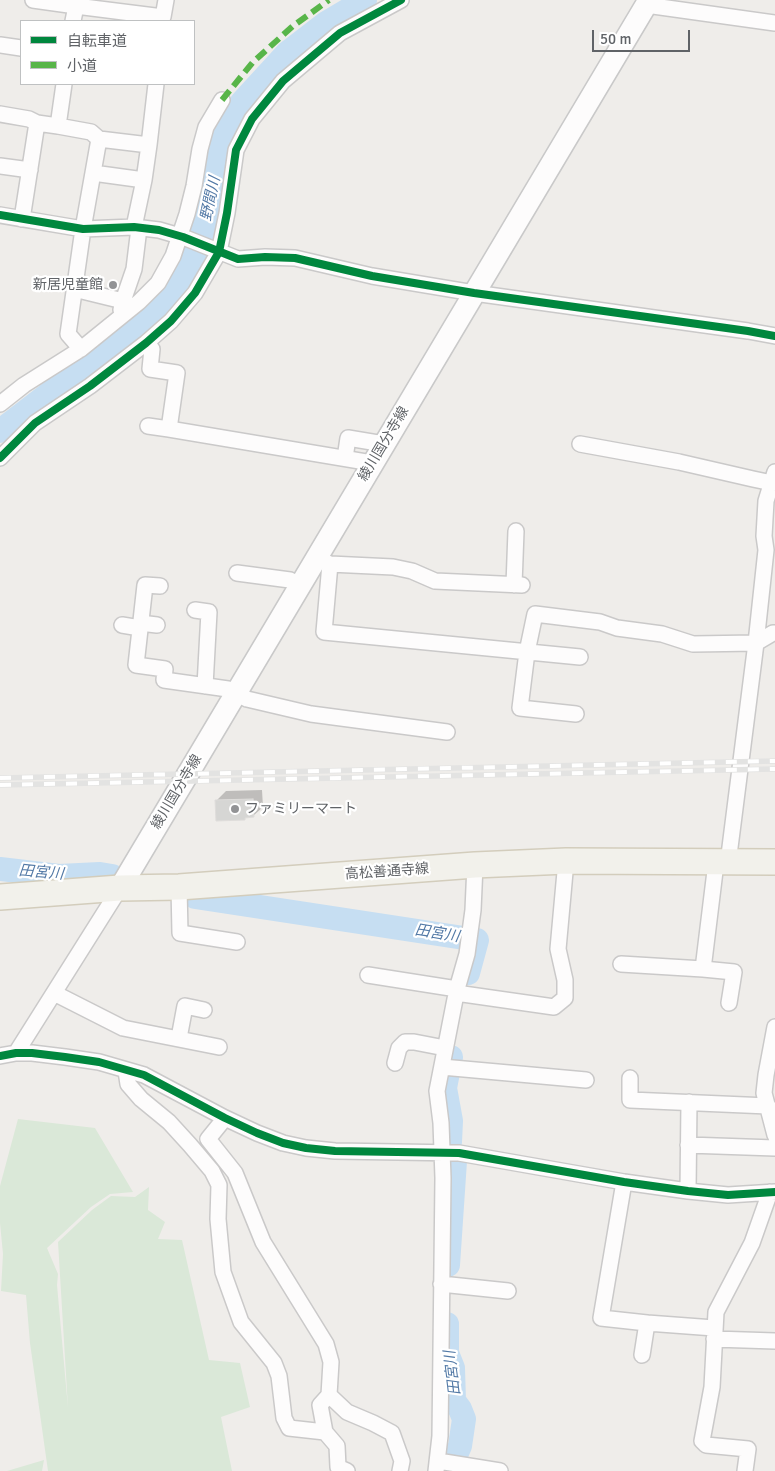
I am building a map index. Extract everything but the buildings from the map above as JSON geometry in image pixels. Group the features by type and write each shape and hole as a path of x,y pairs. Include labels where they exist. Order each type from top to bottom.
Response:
{"main road":[{"name":"綾川国分寺線","path":"120,888 300,585 323,561 372,464 648,2"},
{"name":"高松善通寺線","path":"0,897 120,888 179,887 475,865 566,861 775,862"}],"street":[{"path":"33,0 164,19 166,0"},
{"path":"0,458 35,424 90,386 146,343 171,321 195,293 216,251 227,213 236,150 252,119 283,82 340,33 401,0"},
{"path":"648,2 775,23"},
{"path":"73,20 76,6"},
{"path":"0,45 20,48"},
{"path":"58,126 64,85"},
{"path":"119,317 134,269 137,228 156,85"},
{"path":"0,404 24,385 81,349 139,302 158,283 182,237 206,127 222,100"},
{"path":"0,114 29,119 37,123 92,132 99,138 149,145"},
{"path":"22,219 37,123"},
{"path":"81,349 68,334 83,229 99,138"},
{"path":"0,166 30,170"},
{"path":"93,173 144,180"},
{"path":"0,215 83,229 137,228 159,230 238,259 265,257 295,258 372,276 474,293 775,336"},
{"path":"74,289 123,302"},
{"path":"146,343 152,350 150,369 177,373 169,429"},
{"path":"148,426 346,458 372,464"},
{"path":"346,458 349,431 384,445"},
{"path":"580,444 679,462 753,479 774,477 766,501 764,536 766,550 756,643 722,863 703,969"},
{"path":"516,531 518,585 435,581 412,571 393,567 323,561 324,632 580,657"},
{"path":"236,573 290,580 300,585"},
{"path":"160,586 145,585 136,665 165,669 164,680 228,689 247,699 311,714 447,732"},
{"path":"194,610 210,612 205,686"},
{"path":"576,714 520,708 534,614 600,622 617,628 662,634 693,644 756,643 775,633"},
{"path":"122,625 157,625"},
{"path":"368,974 460,992 554,1007 565,998 565,980 558,950 566,861"},
{"path":"475,865 473,910 468,954 445,1048 448,1068 437,1091 442,1152 443,1224 440,1436 444,1465 500,1471"},
{"path":"179,887 180,933 237,942"},
{"path":"16,1053 120,888"},
{"path":"621,964 734,972 729,1003"},
{"path":"54,993 122,1035 179,1038 219,1047"},
{"path":"179,1038 185,1006 204,1010"},
{"path":"775,1026 764,1093 775,1136"},
{"path":"395,1063 399,1048 404,1042 445,1048"},
{"path":"0,1056 32,1053 99,1062 144,1075 225,1118 266,1136 306,1148 335,1151 442,1152 688,1191 728,1195 773,1192 752,1243 716,1312 712,1387 702,1441 706,1446 748,1449 744,1471"},
{"path":"448,1068 586,1080"},
{"path":"126,1071 128,1084 141,1099 169,1122 190,1145 212,1171 219,1185 218,1219 223,1272 240,1322 274,1363 279,1376 284,1418 288,1428 325,1432"},
{"path":"630,1078 630,1100 768,1106"},
{"path":"688,1191 689,1102"},
{"path":"225,1118 208,1139 234,1173 263,1242 326,1344 331,1362 329,1395 320,1405 325,1432 337,1446 341,1470"},
{"path":"688,1145 775,1148"},
{"path":"624,1182 602,1318 775,1341"},
{"path":"441,1284 508,1291"},
{"path":"642,1356 648,1323"},
{"path":"329,1395 347,1412 392,1433 402,1461 400,1471"}],"green space":[{"path":"18,1119 95,1128 133,1192 110,1194 91,1207 47,1248 58,1274 57,1285 68,1408 58,1242 92,1210 111,1196 135,1197 149,1187 148,1210 165,1222 158,1239 182,1240 209,1360 240,1363 250,1407 221,1417 232,1471 48,1471 30,1343 26,1295 1,1291 3,1254 0,1223 0,1186"},
{"path":"44,1460 42,1471 7,1471"}],"waterway":[{"name":"野間川","path":"0,431 154,313 173,293 193,260 204,228 223,140 231,120 242,102 287,53 326,23 365,0"},
{"name":"田宮川","path":"0,869 59,876 100,874 112,876"},
{"name":"田宮川","path":"195,897 477,940 468,973"},
{"name":"田宮川","path":"450,1142 451,1121 445,1088 451,1057"},
{"name":"田宮川","path":"448,1265 455,1161"},
{"name":"田宮川","path":"447,1324 447,1353 453,1368 454,1401 464,1419 460,1446 449,1471"}],"railway":[{"path":"0,778 775,761"},
{"path":"0,785 775,769"}],"marked path":[{"path":"222,100 253,62 293,26 329,0"}],"cycle path":[{"path":"0,458 35,423 90,386 146,343 171,321 195,293 219,252 236,150 252,119 283,81 340,33 401,0"},
{"path":"0,215 83,229 134,227 159,230 183,237 238,259 265,257 295,258 372,276 474,293 775,336"},
{"path":"0,1056 32,1053 65,1057 99,1062 144,1075 257,1133 283,1143 306,1148 335,1151 459,1153 624,1182 688,1191 728,1195 775,1192"}],"place":[{"name":"新居児童館","path":"113,285"},
{"name":"ファミリーマート","path":"235,809"}]}
